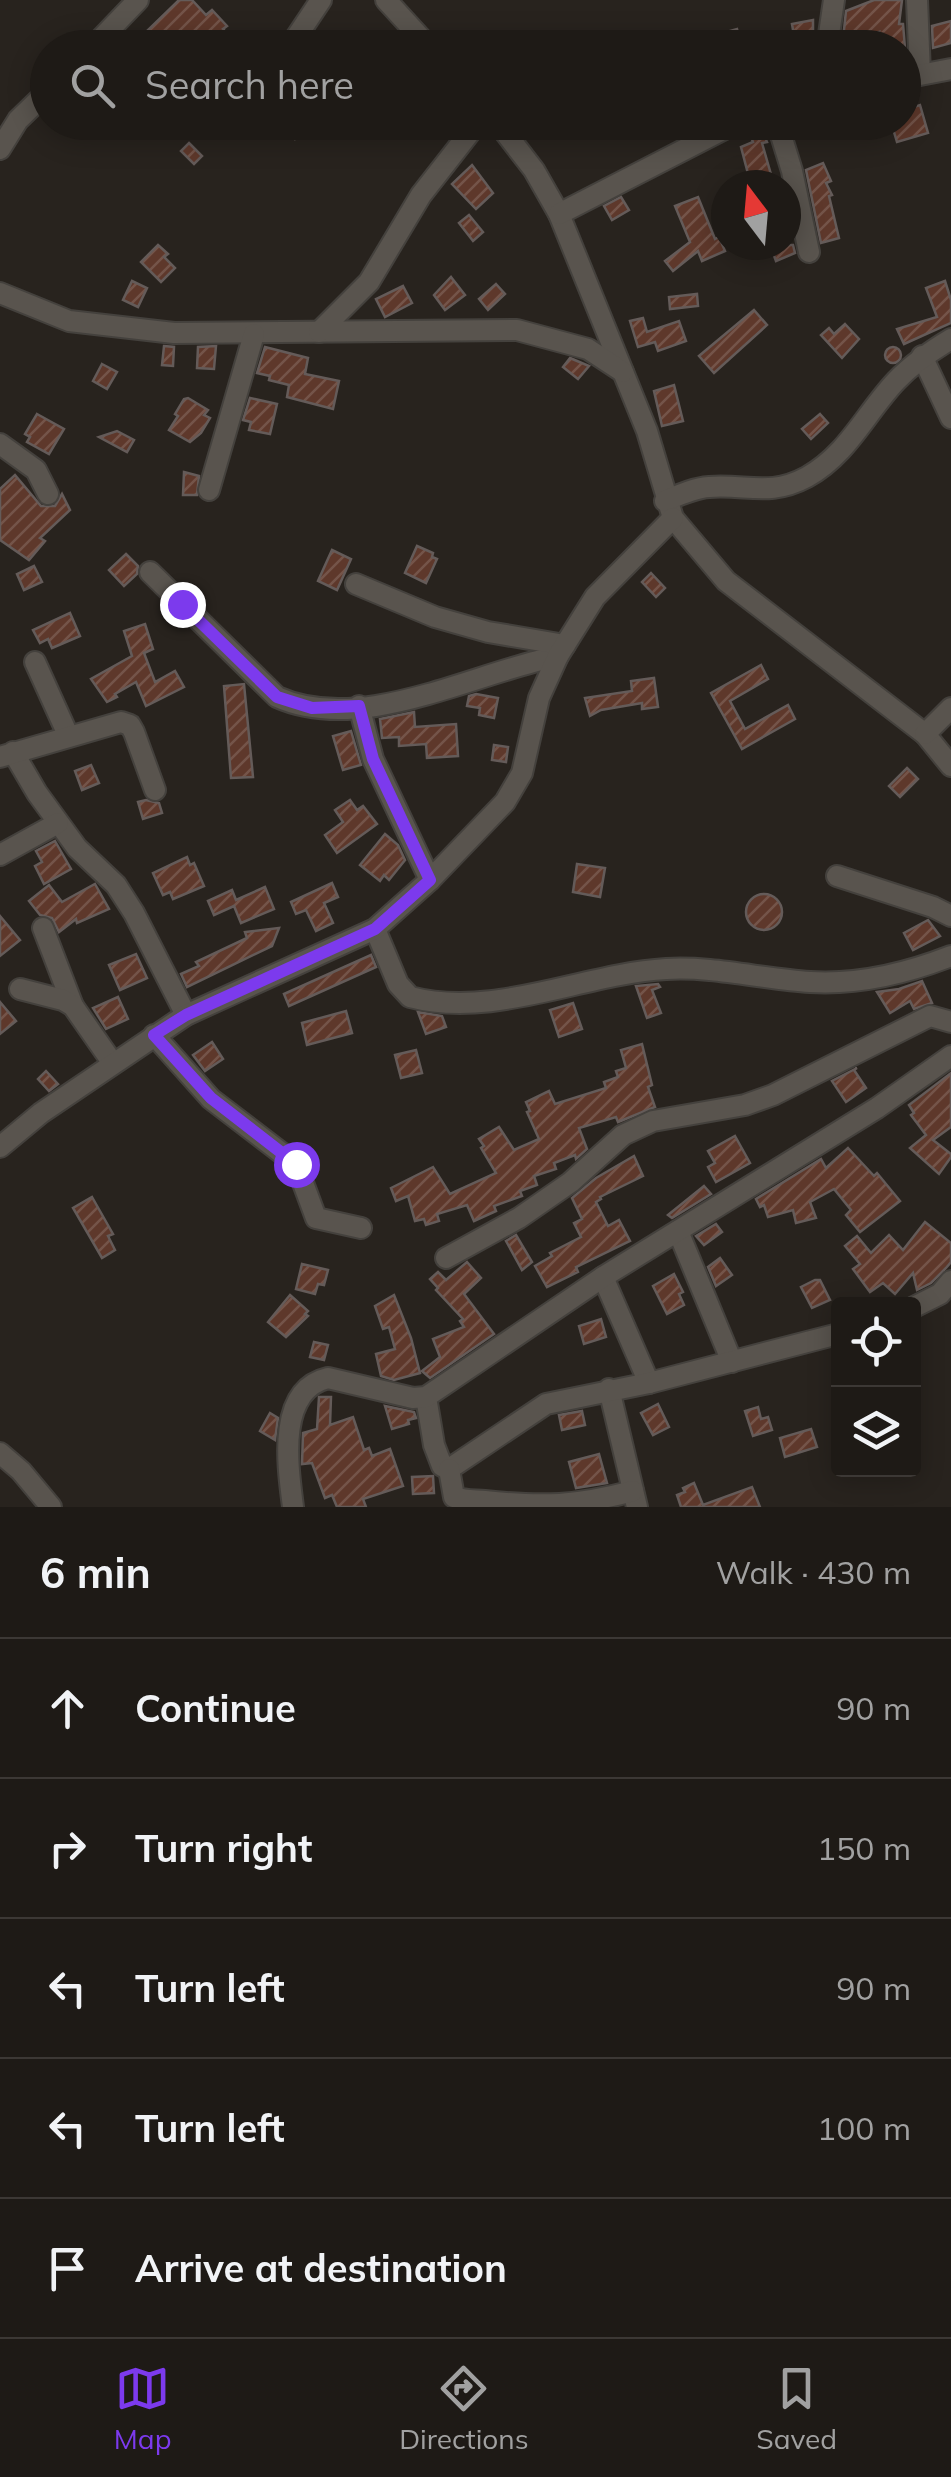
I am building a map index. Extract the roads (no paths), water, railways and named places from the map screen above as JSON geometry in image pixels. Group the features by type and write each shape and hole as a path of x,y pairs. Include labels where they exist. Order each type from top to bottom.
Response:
{"street":[{"path":"109,30 138,0"},
{"path":"301,30 321,0"},
{"path":"386,0 414,30"},
{"path":"830,30 834,0"},
{"path":"915,30 917,0"},
{"path":"921,74 951,69"},
{"path":"0,149 9,115"},
{"path":"319,332 370,282 421,195 464,140"},
{"path":"511,140 534,170 559,214 647,431 669,509 726,582 925,734 951,766"},
{"path":"559,214 703,140"},
{"path":"783,140 809,252"},
{"path":"0,293 69,320 174,333 516,330 588,348 624,374"},
{"path":"209,490 254,334"},
{"path":"0,1145 112,1062 186,1015 375,929 482,830 505,802 522,773 539,698 561,651 595,597 669,509 710,487 768,490 789,486 812,474 836,456 896,381 922,356 951,339"},
{"path":"922,356 951,418"},
{"path":"0,444 36,470 48,494"},
{"path":"150,572 277,697 312,708 402,702 561,651"},
{"path":"356,584 453,622 561,651"},
{"path":"35,662 68,736"},
{"path":"359,706 373,759 430,880"},
{"path":"925,734 951,708"},
{"path":"155,790 130,725 121,722 7,754 77,848 116,885 186,1015"},
{"path":"0,855 58,824"},
{"path":"837,876 951,916"},
{"path":"43,928 73,1006 112,1062"},
{"path":"375,929 398,984 410,997 457,1003 668,969 813,982 862,981 907,973 951,956"},
{"path":"20,989 73,1006"},
{"path":"446,1258 519,1218 571,1182 623,1135 652,1120 745,1105 930,1016 951,1022"},
{"path":"154,1035 211,1098 296,1164 316,1218 362,1228"},
{"path":"293,1507 287,1456 298,1402 306,1388 328,1378 413,1398 426,1397 603,1277 877,1108 951,1056"},
{"path":"678,1231 732,1362"},
{"path":"603,1277 650,1383"},
{"path":"921,1304 940,1294 951,1281"},
{"path":"449,1469 546,1404 650,1383 831,1336"},
{"path":"449,1469 454,1497 464,1501 568,1506 635,1499 610,1389"},
{"path":"426,1397 434,1444 442,1466 449,1469"},
{"path":"0,1453 51,1507"}]}
